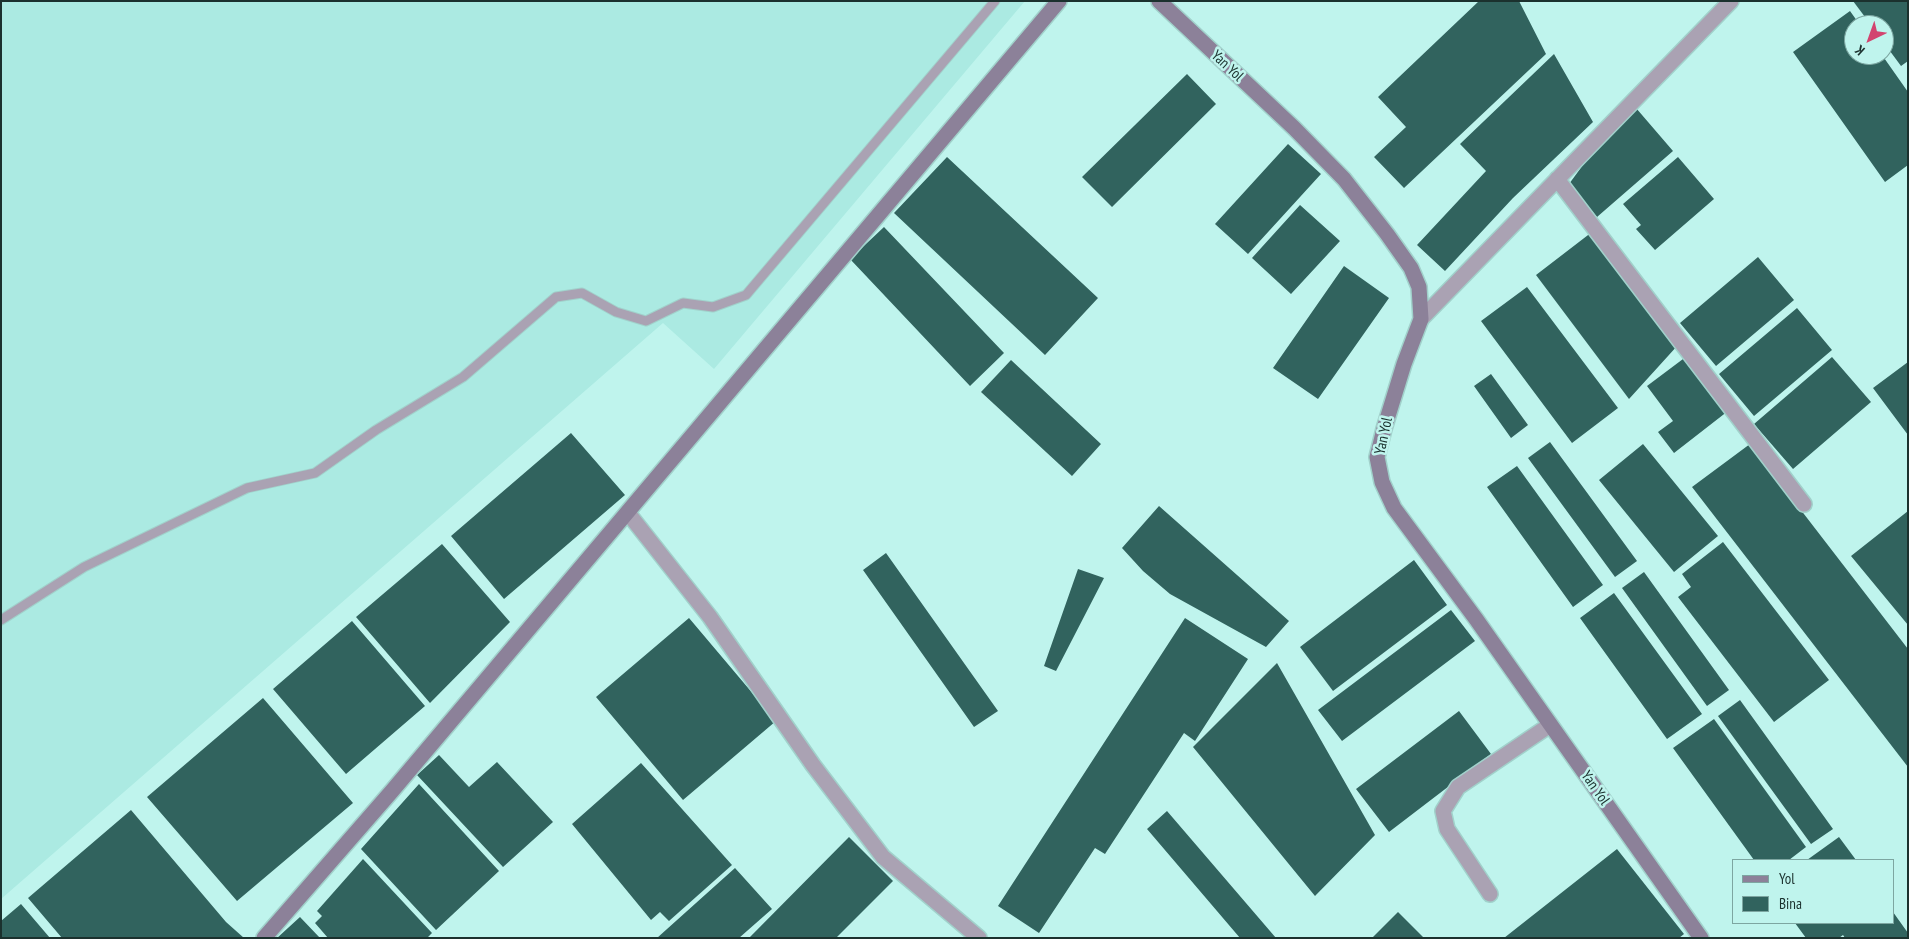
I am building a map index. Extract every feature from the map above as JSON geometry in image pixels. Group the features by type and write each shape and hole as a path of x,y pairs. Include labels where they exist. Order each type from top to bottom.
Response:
{"street":[{"path":"264,938 392,791 1060,1"},
{"name":"Yan Yol","path":"1159,1 1294,128 1344,179 1411,268 1418,287 1422,319 1404,364 1377,457 1382,482 1394,508 1701,938"},
{"path":"1422,319 1731,1"},
{"path":"1558,179 1804,504"},
{"path":"628,513 710,617 813,765 883,857 979,938"},
{"path":"1490,894 1448,829 1443,811 1458,787 1550,725"}],"lane":[{"path":"1,620 84,567 247,488 315,472 376,430 463,377 556,297 582,293 616,312 646,320 683,303 713,307 746,295 995,1"}],"shaded area":[{"path":"1,1 1025,1 714,369 663,323 1,899"}],"building":[{"path":"1479,1 1519,1 1546,54 1404,188 1374,157 1406,127 1378,97"},
{"path":"1853,1 1908,1 1908,61 1901,66 1894,57 1894,15 1864,15"},
{"path":"1850,11 1853,15 1844,15"},
{"path":"1844,15 1844,65 1889,65 1908,92 1908,165 1885,182 1793,52"},
{"path":"1554,54 1593,122 1513,198 1445,271 1417,245 1486,171 1460,144"},
{"path":"1187,74 1216,104 1112,207 1082,177"},
{"path":"1636,108 1673,151 1597,217 1569,184 1605,135"},
{"path":"1288,144 1321,174 1248,254 1215,224"},
{"path":"947,157 1098,298 1045,355 894,213"},
{"path":"1678,157 1714,199 1655,250 1636,229 1641,225 1623,204"},
{"path":"1300,205 1340,241 1291,294 1252,258"},
{"path":"884,227 1004,353 970,386 850,259"},
{"path":"1592,232 1678,345 1629,399 1536,275"},
{"path":"1758,257 1794,300 1716,366 1680,323"},
{"path":"1344,266 1389,298 1318,399 1273,368"},
{"path":"1527,287 1618,408 1572,443 1481,321"},
{"path":"1797,308 1832,350 1754,416 1719,374"},
{"path":"1687,356 1728,411 1674,453 1658,432 1673,421 1647,386"},
{"path":"1832,357 1871,402 1793,469 1754,424"},
{"path":"1011,360 1101,444 1072,476 981,392"},
{"path":"1908,362 1908,435 1873,388"},
{"path":"1491,374 1528,425 1511,438 1474,386"},
{"path":"571,433 625,495 504,599 451,536"},
{"path":"1550,442 1637,561 1615,577 1528,458"},
{"path":"1643,444 1718,536 1674,572 1599,480"},
{"path":"1750,444 1908,649 1908,767 1692,487"},
{"path":"1517,466 1603,585 1573,607 1487,487"},
{"path":"1159,506 1289,621 1266,647 1170,594 1143,571 1122,548"},
{"path":"1908,511 1908,625 1851,556"},
{"path":"1723,542 1829,680 1774,722 1678,597 1691,587 1682,574"},
{"path":"442,544 510,622 430,703 356,617"},
{"path":"886,553 998,711 974,727 863,570"},
{"path":"1414,560 1447,605 1333,691 1300,647"},
{"path":"1078,569 1104,578 1056,671 1044,666"},
{"path":"1644,572 1729,690 1707,706 1622,588"},
{"path":"1614,593 1702,714 1667,739 1580,618"},
{"path":"1451,610 1475,641 1342,741 1318,710"},
{"path":"689,618 776,721 683,800 596,697"},
{"path":"1185,618 1248,659 1195,741 1184,733 1105,854 1095,848 1039,933 998,906"},
{"path":"352,621 425,706 346,774 273,689"},
{"path":"1277,663 1375,835 1315,896 1193,747"},
{"path":"263,698 353,803 237,901 147,797"},
{"path":"1740,700 1833,829 1811,844 1718,716"},
{"path":"1459,711 1491,754 1389,832 1356,789"},
{"path":"1714,719 1806,847 1790,859 1753,859 1673,748"},
{"path":"439,755 469,787 497,762 553,822 503,867 417,775"},
{"path":"641,763 732,865 669,921 660,912 651,920 572,824"},
{"path":"419,784 499,871 436,930 361,849"},
{"path":"131,810 226,922 244,938 62,938 28,898"},
{"path":"1167,811 1276,938 1240,938 1147,829"},
{"path":"849,837 893,881 836,938 749,938"},
{"path":"1839,837 1855,859 1808,859"},
{"path":"1617,849 1684,934 1679,938 1504,938"},
{"path":"363,859 432,933 427,938 328,938 315,923 322,916 317,911"},
{"path":"735,868 772,909 739,938 657,938"},
{"path":"21,904 50,938 1,938 1,921"},
{"path":"1398,912 1424,938 1372,938"},
{"path":"1894,913 1908,933 1908,938 1845,938 1843,935 1839,938 1806,938 1796,924 1894,924"},
{"path":"300,917 320,938 277,938"}]}
